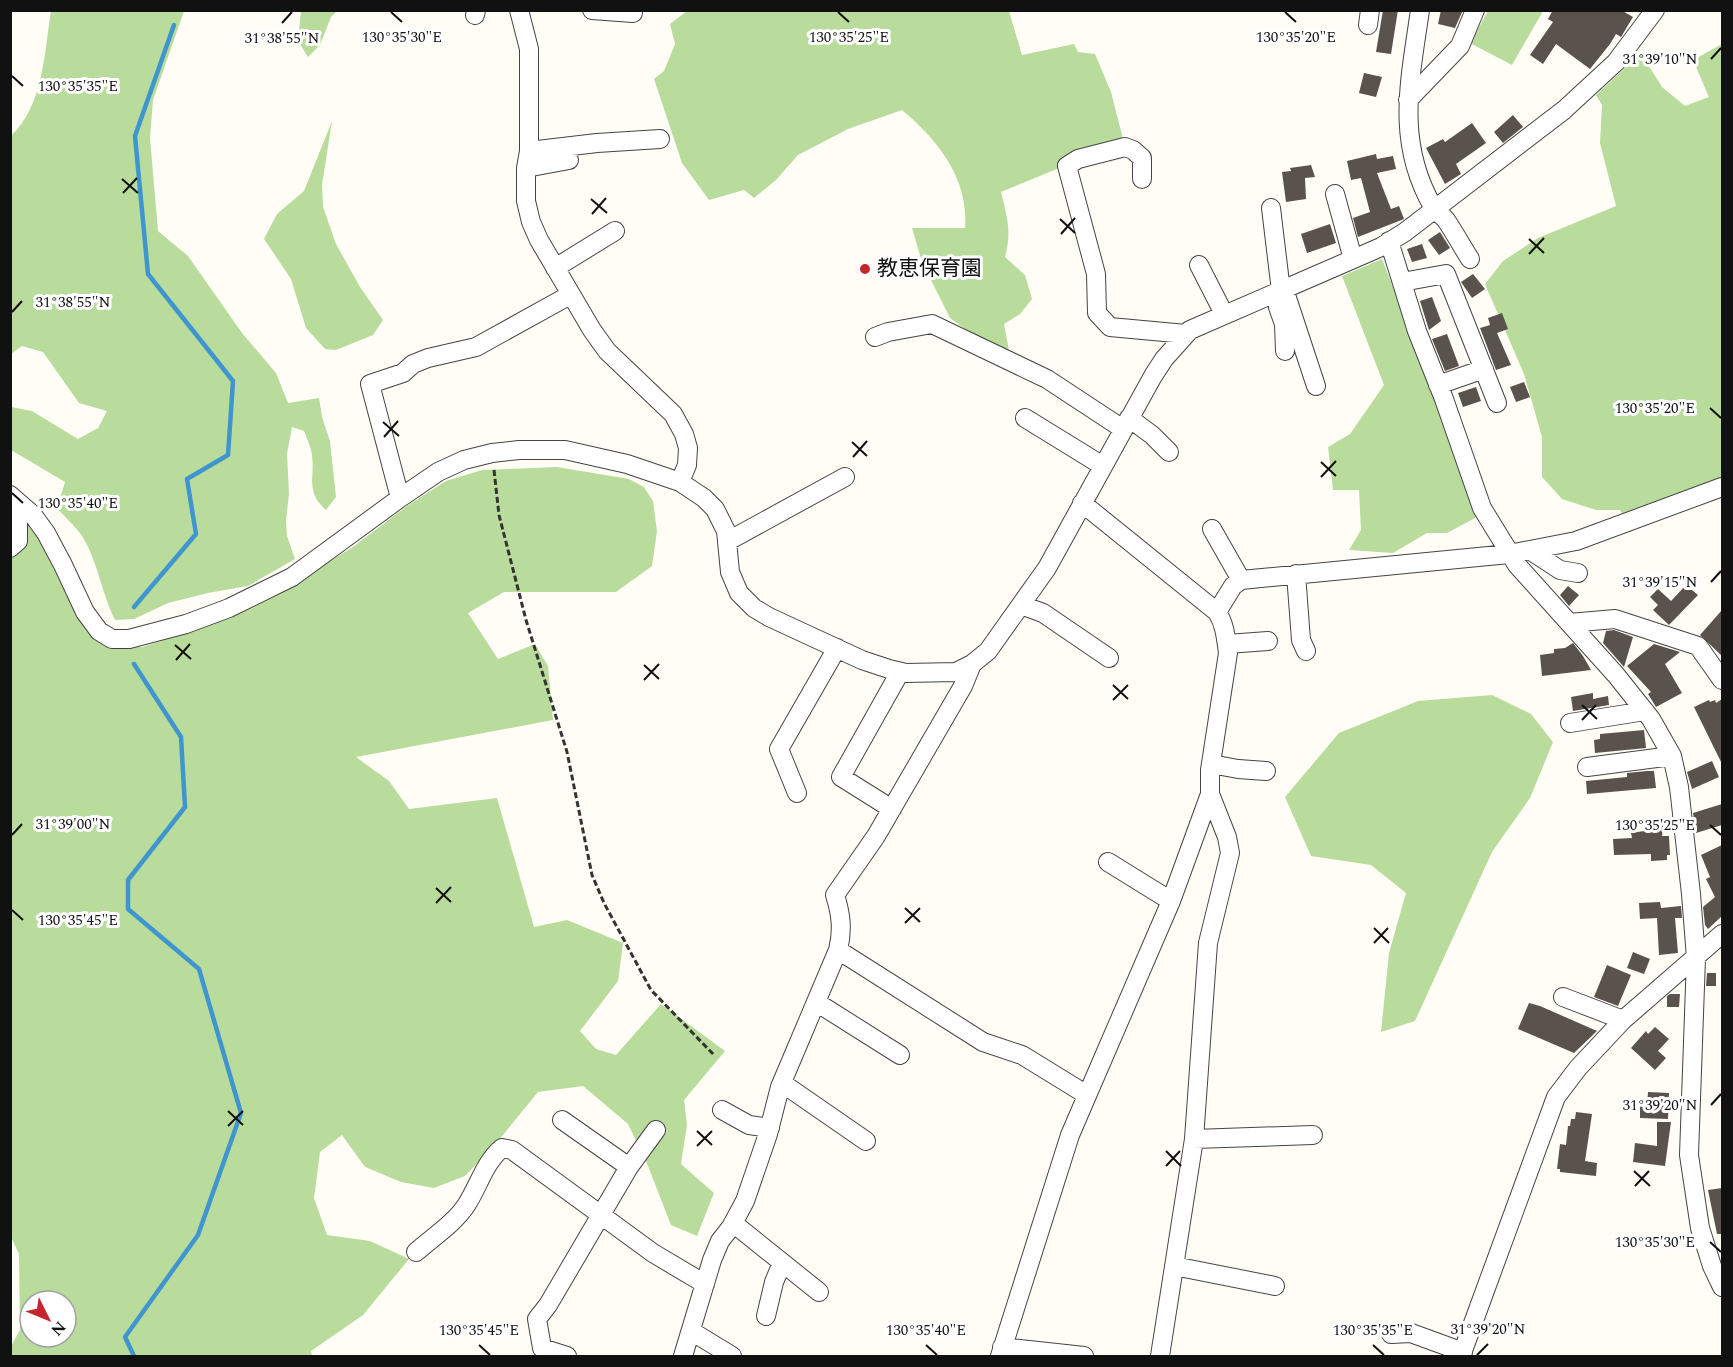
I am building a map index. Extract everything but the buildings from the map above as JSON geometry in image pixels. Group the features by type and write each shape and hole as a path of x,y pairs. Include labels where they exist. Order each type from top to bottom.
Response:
{"street":[{"path":"519,10 529,49 526,201 531,222 570,295 607,351 673,414 684,434 688,448 687,465 680,482"},
{"path":"592,10 633,13"},
{"path":"1420,10 1408,100 1409,141 1416,169 1435,209 1444,218 1470,259"},
{"path":"1408,100 1460,46 1475,10"},
{"path":"10,497 33,515 63,565 85,612 99,631 112,639 129,639 186,624 245,600 292,577 438,472 464,460 492,453 519,450 565,450 616,462 689,486 715,509 726,531 730,572 738,593 754,608 769,617 861,660 900,672 956,672 972,664 988,651 1047,568 1153,376 1164,359 1190,330 1389,242 1564,110 1616,62 1647,15"},
{"path":"527,159 597,143 660,139"},
{"path":"1142,179 1142,158 1133,150 1125,147 1078,159 1067,166 1096,274 1097,313 1110,327 1186,334"},
{"path":"527,159 569,160"},
{"path":"1335,194 1353,259"},
{"path":"1271,208 1285,351"},
{"path":"555,268 615,231"},
{"path":"1389,242 1417,330 1482,508 1509,554 1616,675 1645,711 1672,756 1682,811 1696,958 1689,1155 1700,1228 1712,1266 1722,1287"},
{"path":"1198,265 1224,314"},
{"path":"1402,282 1446,274 1497,403"},
{"path":"1279,291 1316,386"},
{"path":"400,498 370,384 403,373 413,364 428,358 476,347 570,295"},
{"path":"875,337 888,332 932,324 1047,379 1126,424 1152,435 1169,452"},
{"path":"1438,385 1484,369"},
{"path":"1025,418 1103,466"},
{"path":"728,541 845,477"},
{"path":"1217,612 1233,586 1241,580 1532,551 1576,541 1722,487"},
{"path":"10,497 18,519 18,541 10,548"},
{"path":"1082,503 1217,612 1221,619 1228,653 1211,765 1210,795 1171,901 1070,1135 1001,1352 1084,1356"},
{"path":"1212,528 1241,580"},
{"path":"1532,551 1560,570 1578,573"},
{"path":"1296,574 1301,640 1306,651"},
{"path":"1021,605 1043,613 1109,658"},
{"path":"1569,623 1616,619 1698,646 1722,680"},
{"path":"1227,644 1268,641"},
{"path":"797,793 779,749 837,648"},
{"path":"683,1356 720,1241 733,1223 744,1201 770,1128 782,1083 838,950 841,914 835,895 876,836 963,686 972,664"},
{"path":"892,809 841,777 900,672"},
{"path":"1570,723 1645,711"},
{"path":"1587,767 1672,756"},
{"path":"1211,765 1238,770 1266,771"},
{"path":"1160,1356 1194,1139 1208,943 1230,854 1227,837 1210,795"},
{"path":"1108,862 1171,901"},
{"path":"1391,1334 1411,1333 1462,1354 1556,1097 1578,1068 1623,1020 1722,934"},
{"path":"838,950 982,1042 1022,1055 1087,1095"},
{"path":"1563,997 1623,1020"},
{"path":"816,1002 900,1055"},
{"path":"782,1083 866,1141"},
{"path":"722,1110 748,1125 770,1128"},
{"path":"562,1120 628,1167"},
{"path":"567,1356 542,1348 537,1319 548,1305 628,1167 656,1130"},
{"path":"1194,1139 1313,1135"},
{"path":"416,1252 453,1221 466,1206 494,1155 502,1148 512,1150 653,1254 705,1284"},
{"path":"733,1223 819,1292"},
{"path":"766,1316 774,1282 782,1263"},
{"path":"1174,1266 1275,1286"},
{"path":"691,1331 732,1356"}],"path":[{"path":"492,453 499,515 526,620 567,752 592,874 604,903 651,990 714,1055"}],"green space":[{"path":"51,11 184,11 153,100 150,138 158,231 188,256 242,333 276,373 288,403 319,398 322,417 330,441 336,497 326,510 319,503 313,491 312,455 304,431 292,427 287,454 289,494 286,521 287,536 295,559 248,586 168,603 134,619 115,620 87,545 79,532 57,508 65,482 11,450 11,407 32,411 78,439 98,428 107,411 79,403 43,352 22,346 11,354 11,136 22,123 36,93 44,61"},
{"path":"301,11 337,11 331,17 320,45 308,57 298,41"},
{"path":"687,11 1009,11 1022,55 1074,44 1078,52 1095,54 1111,92 1123,139 1077,150 1064,166 1001,192 1008,232 1005,257 1025,275 1032,299 1020,314 1004,324 1010,356 950,318 922,262 912,228 965,228 965,210 962,193 948,162 928,134 902,110 848,129 798,155 776,180 754,198 744,190 709,200 682,163 654,79 664,71 675,44 670,24"},
{"path":"1488,11 1543,11 1512,65 1470,43"},
{"path":"1722,44 1722,480 1626,521 1620,510 1596,510 1562,499 1542,477 1542,437 1524,374 1485,284 1503,261 1538,238 1616,206 1600,143 1602,105 1596,95 1641,53 1662,87 1685,106 1709,97 1693,60"},
{"path":"332,121 322,185 323,207 336,244 360,287 383,320 373,335 336,350 325,349 306,328 291,279 264,239 277,214 304,191"},
{"path":"1382,259 1437,399 1477,517 1447,533 1427,533 1393,553 1349,550 1361,530 1359,490 1333,490 1328,447 1350,434 1384,385 1342,276"},
{"path":"557,467 629,479 644,487 653,501 657,531 652,566 616,592 504,592 468,613 498,659 535,644 548,666 553,720 356,757 389,781 409,809 497,798 534,927 567,920 623,943 618,981 580,1031 596,1049 616,1055 661,1004 725,1051 684,1100 687,1125 681,1164 714,1193 697,1236 671,1225 646,1161 628,1124 583,1086 538,1092 498,1141 465,1176 434,1188 401,1182 365,1167 342,1135 320,1152 314,1198 327,1235 370,1241 409,1259 363,1315 311,1351 312,1356 11,1356 11,1346 18,1334 18,1349 78,1349 78,1289 19,1289 19,1254 10,1235 10,546 23,519 31,525 87,632 107,647 142,647 180,635 306,576 353,547 407,506 446,481 482,470"},
{"path":"1492,695 1531,714 1553,742 1530,798 1492,852 1415,1021 1381,1032 1389,953 1406,893 1371,865 1311,856 1285,797 1339,733 1418,701"}],"waterway":[{"path":"134,607 196,534 187,479 228,455 233,381 148,274 135,136 174,25"},
{"path":"134,664 181,737 185,807 128,880 128,909 199,969 241,1113 198,1235 125,1337 134,1356"}],"place":[{"name":"教恵保育園","path":"865,269"}]}
